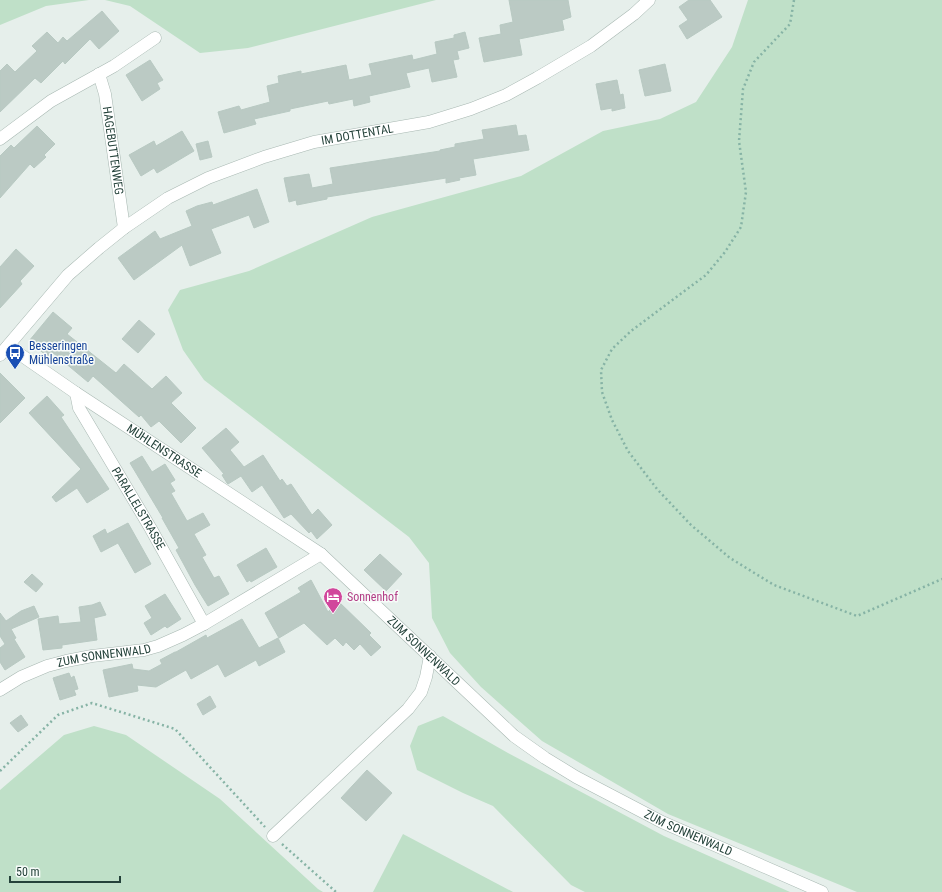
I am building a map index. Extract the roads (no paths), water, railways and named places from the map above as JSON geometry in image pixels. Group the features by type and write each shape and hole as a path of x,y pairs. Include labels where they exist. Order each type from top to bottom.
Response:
{"street":[{"name":"IM DOTTENTAL","path":"68,275 124,228 168,198 208,178 264,157 314,142 429,122 471,109 506,95 591,46 634,14 649,0"},
{"path":"0,139 51,101 114,66 155,38"},
{"name":"HAGEBUTTENWEG","path":"99,74 105,94 124,228"},
{"name":"MÜHLENSTRASSE","path":"68,275 4,350 76,393 321,554"},
{"name":"PARALLELSTRASSE","path":"76,393 80,408 151,529 204,624"},
{"name":"ZUM SONNENWALD","path":"0,690 21,677 66,660 144,650 158,646 204,624 321,554 514,736 545,758 576,777 662,822 822,892"},
{"path":"273,836 408,709 421,692 426,677 430,656"}],"place":[{"name":"Besseringen Mühlenstraße","path":"15,370"},
{"name":"Sonnenhof","path":"333,614"}]}
